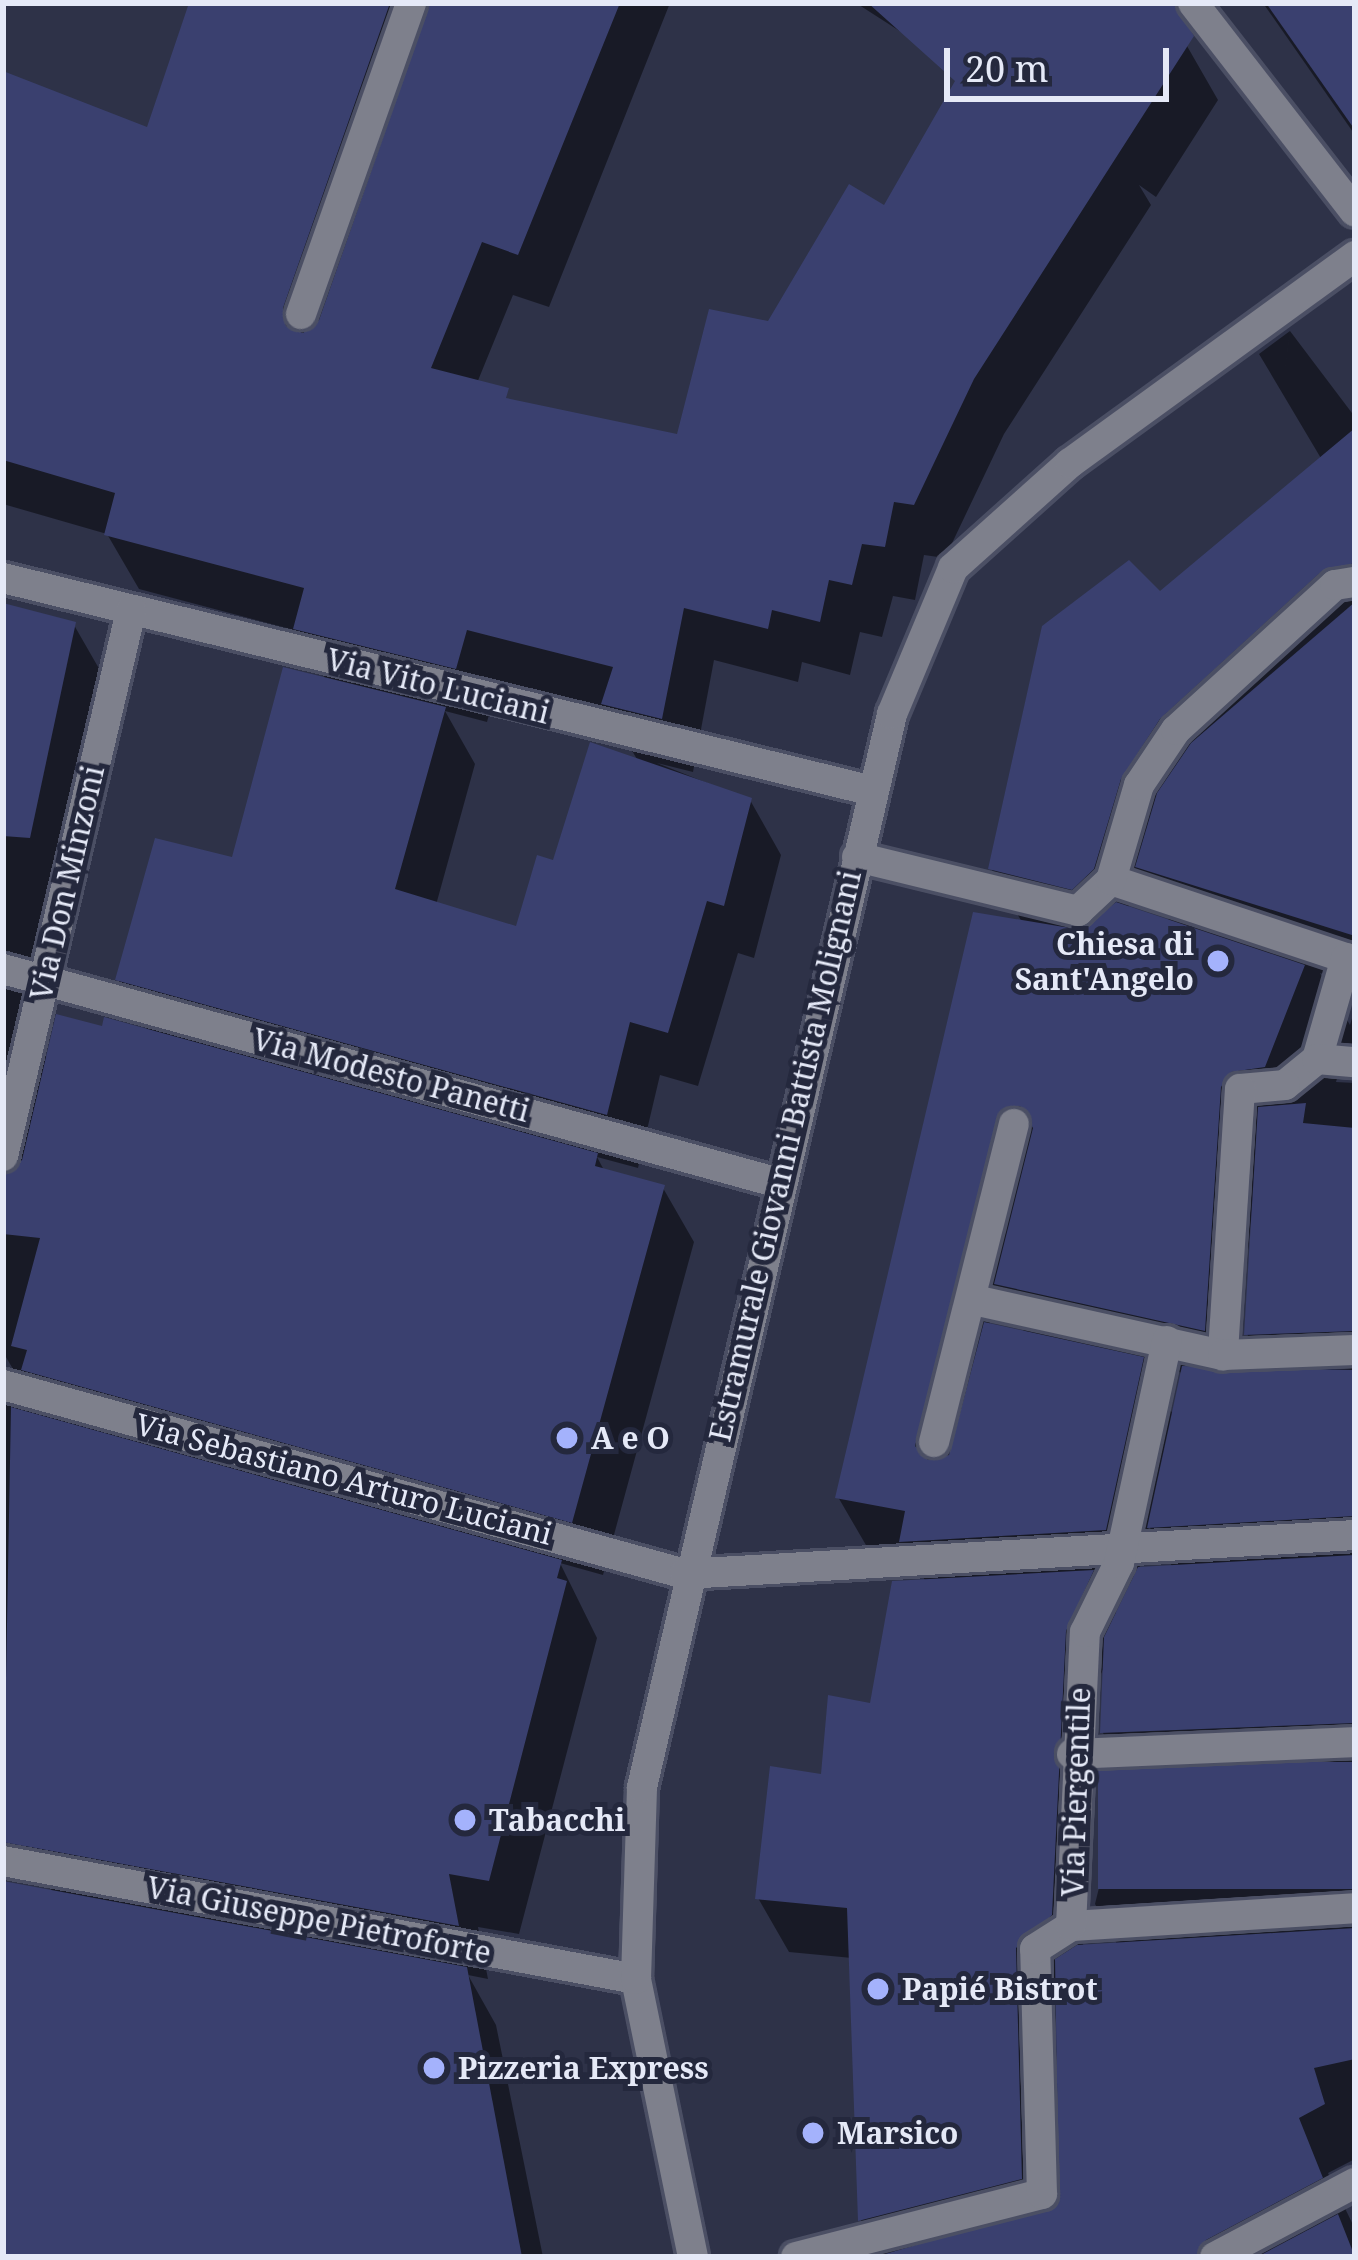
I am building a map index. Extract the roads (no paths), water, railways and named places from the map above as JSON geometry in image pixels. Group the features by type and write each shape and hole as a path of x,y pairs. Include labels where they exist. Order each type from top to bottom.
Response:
{"street":[{"path":"301,314 411,3"},
{"path":"1193,3 1355,212"},
{"name":"Estramurale Giovanni Battista Molignani","path":"693,2257 635,1979 642,1787 685,1574 857,857 923,626 953,568 1070,463 1355,256"},
{"name":"Via Vito Luciani","path":"3,578 873,791"},
{"path":"857,857 1078,911 1111,880 1139,785 1176,730 1335,585 1355,582"},
{"name":"Via Don Minzoni","path":"3,1156 131,611"},
{"path":"1111,880 1351,959 1317,1059 1285,1085 1240,1089 1223,1354"},
{"name":"Via Modesto Panetti","path":"3,969 779,1183"},
{"path":"1317,1059 1355,1062"},
{"path":"934,1442 974,1300 1014,1124"},
{"path":"974,1300 1223,1354 1355,1350"},
{"name":"Via Piergentile","path":"796,2257 1042,2194 1035,1949 1071,1926 1072,1754 1084,1632 1118,1563 1167,1341"},
{"name":"Via Sebastiano Arturo Luciani","path":"3,1385 685,1574 1355,1535"},
{"path":"1118,1563 1355,1553"},
{"path":"1072,1754 1355,1742"},
{"name":"Via Giuseppe Pietroforte","path":"3,1861 635,1979"},
{"path":"1071,1926 1355,1908"},
{"path":"1215,2257 1355,2183"}],"place":[{"name":"Chiesa di Sant'Angelo","path":"1218,961"},
{"name":"A e O","path":"567,1438"},
{"name":"Tabacchi","path":"465,1820"},
{"name":"Papié Bistrot","path":"878,1989"},
{"name":"Pizzeria Express","path":"434,2068"},
{"name":"Marsico","path":"813,2133"}]}
